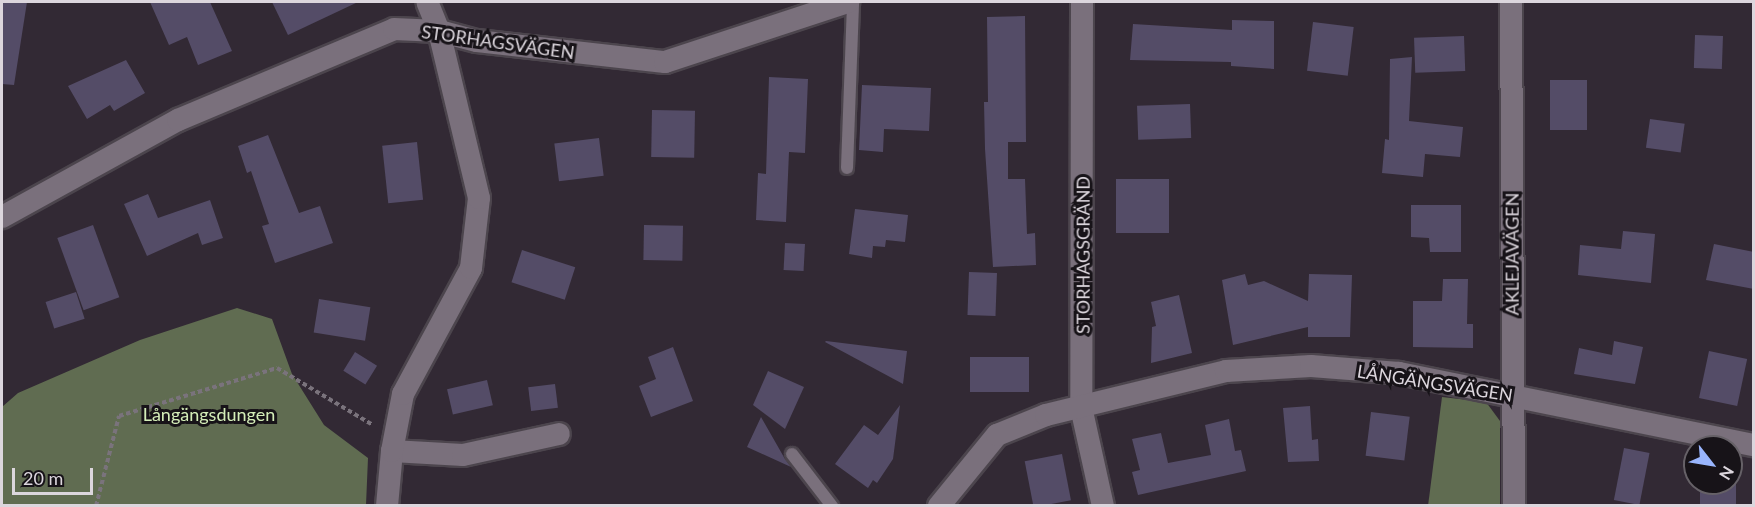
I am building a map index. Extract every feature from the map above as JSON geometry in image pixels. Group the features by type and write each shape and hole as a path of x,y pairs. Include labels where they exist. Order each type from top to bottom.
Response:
{"street":[{"path":"387,506 393,444 404,394 471,268 480,198 439,31 427,2"},
{"name":"STORHAGSVÄGEN","path":"2,217 178,120 394,29 439,31 477,41 665,62 848,2"},
{"name":"STORHAGSGRÄND","path":"1082,2 1081,407 1103,506"},
{"name":"AKLEJAVÄGEN","path":"1511,2 1514,506"},
{"name":"LÅNGÄNGSVÄGEN","path":"939,506 997,435 1046,415 1226,371 1311,366 1399,374 1754,445"},
{"path":"393,444 463,455 559,434"}],"lane":[{"path":"847,168 853,2"},
{"path":"792,454 832,506"}],"path":[{"path":"96,506 119,416 277,368 393,444"}],"green space":[{"name":"Långängsdungen","path":"237,308 272,319 292,374 324,425 368,458 366,505 2,505 2,407 18,393 140,340"},
{"path":"1442,397 1486,402 1500,421 1500,505 1428,506"}],"building":[{"path":"2,2 27,2 14,85 2,84"},
{"path":"150,2 210,2 232,51 198,65 187,37 169,45"},
{"path":"272,2 358,2 288,35"},
{"path":"1025,16 1026,142 1008,142 1008,179 1025,179 1027,234 1035,233 1036,265 993,267 985,149 984,102 988,102 987,17"},
{"path":"1232,20 1274,21 1274,69 1231,66 1231,62 1130,60 1133,24 1232,30"},
{"path":"1313,22 1354,27 1348,76 1307,71"},
{"path":"1695,35 1723,36 1722,69 1694,68"},
{"path":"1464,36 1465,71 1415,73 1414,38"},
{"path":"1412,57 1409,121 1463,127 1460,157 1425,154 1423,177 1382,173 1385,139 1389,140 1390,59"},
{"path":"126,60 145,93 114,111 110,105 87,119 68,86"},
{"path":"769,77 808,79 805,153 789,152 786,222 756,220 758,173 766,174"},
{"path":"1550,80 1587,80 1587,130 1550,130"},
{"path":"862,85 931,88 929,131 884,129 883,152 859,150"},
{"path":"1190,104 1191,138 1138,140 1137,106"},
{"path":"652,110 695,111 694,158 651,157"},
{"path":"1650,119 1685,124 1681,153 1646,148"},
{"path":"268,135 299,213 320,206 333,243 275,263 262,226 269,224 251,171 247,173 238,146"},
{"path":"599,138 604,176 559,181 554,143"},
{"path":"417,142 423,200 388,203 382,146"},
{"path":"1116,179 1169,179 1169,233 1116,233"},
{"path":"148,194 158,218 210,200 223,238 202,245 198,233 147,256 124,204"},
{"path":"1411,205 1461,205 1461,252 1430,252 1429,238 1411,237"},
{"path":"855,209 908,215 905,242 886,240 885,247 873,246 872,258 849,254"},
{"path":"93,225 119,297 84,310 57,238"},
{"path":"644,225 683,226 682,261 643,260"},
{"path":"1623,231 1655,234 1651,283 1578,275 1580,245 1621,249"},
{"path":"785,243 805,244 804,271 784,270"},
{"path":"1714,244 1754,252 1754,289 1706,280"},
{"path":"522,250 575,267 565,300 511,282"},
{"path":"969,272 997,273 995,316 967,315"},
{"path":"1245,274 1248,285 1264,281 1308,301 1309,274 1352,275 1350,337 1308,337 1308,327 1233,345 1222,280"},
{"path":"1443,279 1468,279 1467,324 1473,324 1473,348 1413,347 1413,301 1442,301"},
{"path":"76,292 85,319 54,329 46,302"},
{"path":"1179,295 1192,353 1151,363 1152,327 1156,326 1151,302"},
{"path":"319,299 370,307 365,341 314,333"},
{"path":"1614,341 1643,347 1635,384 1574,374 1579,348 1612,355"},
{"path":"825,342 907,351 903,384"},
{"path":"673,347 693,401 651,417 639,386 656,379 648,357"},
{"path":"1709,351 1747,359 1737,406 1699,398"},
{"path":"355,352 377,366 365,384 343,371"},
{"path":"970,357 1029,357 1029,392 970,392"},
{"path":"768,371 804,387 785,429 753,405"},
{"path":"487,380 493,405 453,415 447,389"},
{"path":"555,384 558,408 531,411 528,387"},
{"path":"900,405 893,459 877,483 873,480 868,488 835,464 864,425 878,435"},
{"path":"1310,406 1312,440 1318,439 1319,461 1288,462 1283,408"},
{"path":"1371,412 1410,417 1404,460 1366,456"},
{"path":"761,417 785,459 791,467 747,447"},
{"path":"1229,419 1235,451 1241,450 1246,471 1138,495 1132,472 1140,470 1132,439 1161,433 1168,463 1211,455 1205,425"},
{"path":"1624,448 1650,453 1639,505 1614,500"},
{"path":"1062,454 1071,500 1033,506 1025,461"},
{"path":"1700,495 1736,495 1736,506 1700,506"}]}
